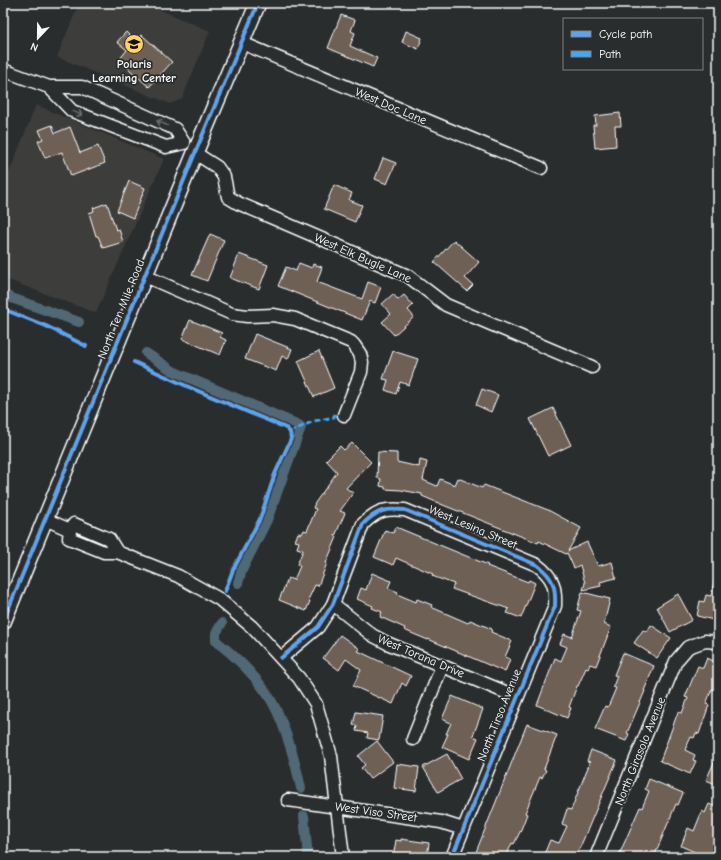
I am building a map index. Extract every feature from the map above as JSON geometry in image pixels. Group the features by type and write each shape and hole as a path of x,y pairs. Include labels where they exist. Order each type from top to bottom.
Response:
{"main road":[{"name":"North Ten Mile Road","path":"3,622 145,276 192,148 242,43 258,3"}],"street":[{"name":"West Doc Lane","path":"242,43 541,168"},
{"path":"3,70 49,87 72,111 166,147 192,148"},
{"name":"West Elk Bugle Lane","path":"49,87 82,88 175,129 192,148 216,167 224,176 228,197 238,203 408,276 446,304 592,367"},
{"path":"145,276 232,314 247,316 273,315 295,319 306,322 351,342 360,354 362,362 361,372 344,415"},
{"name":"West Lesina Street","path":"332,604 363,524 371,516 381,511 391,509 405,510 537,565 546,571 551,578"},
{"path":"45,519 70,530 69,538 104,552 117,552 178,576 219,599 252,627 299,678 316,704 331,756 343,857"},
{"name":"North Tirso Avenue","path":"452,857 554,606 555,591 551,578"},
{"path":"281,658 318,627 332,604"},
{"name":"West Torana Drive","path":"332,604 372,635 387,643 517,697"},
{"name":"North Girasolo Avenue","path":"596,857 676,661 688,647 705,642 718,642"},
{"path":"413,739 442,666"},
{"name":"West Viso Street","path":"288,800 442,822 463,829"}],"shaded area":[{"name":"Polaris Learning Center","path":"79,3 144,3 210,31 182,99 170,104 57,57"},
{"path":"36,105 164,159 96,313 3,278 3,188"}],"building":[{"path":"341,15 355,20 351,31 355,33 350,46 377,58 373,67 328,48"},
{"path":"406,31 422,38 418,49 402,42"},
{"path":"126,32 136,42 142,35 172,62 149,87 119,60 127,50 117,42"},
{"path":"620,113 621,126 615,126 616,146 595,148 593,125 596,125 595,116"},
{"path":"52,125 55,133 70,127 80,153 98,146 105,163 71,176 62,152 45,158 38,141 43,139 39,130"},
{"path":"383,158 396,163 387,184 375,179"},
{"path":"129,181 145,188 133,218 117,211"},
{"path":"334,185 352,193 349,200 362,205 355,222 324,209"},
{"path":"107,203 116,230 119,229 123,242 103,248 98,236 96,236 89,213 94,211 93,208"},
{"path":"210,234 224,240 207,281 192,275"},
{"path":"454,240 479,262 465,278 473,285 467,291 434,262"},
{"path":"239,254 268,265 259,289 230,278"},
{"path":"299,263 312,268 313,264 322,267 317,282 362,299 368,282 381,287 375,303 370,301 362,320 278,286 286,267 296,271"},
{"path":"393,294 398,300 404,295 413,305 408,310 414,317 394,335 382,322 391,314 382,304"},
{"path":"190,320 222,333 220,337 226,340 220,355 182,339"},
{"path":"255,334 292,349 288,359 282,356 276,371 245,359"},
{"path":"319,351 334,388 314,397 298,361"},
{"path":"393,351 418,359 409,385 400,382 396,394 385,390 388,380 383,379"},
{"path":"482,389 498,395 491,412 476,405"},
{"path":"553,408 571,445 548,456 530,419"},
{"path":"352,443 371,462 346,488 353,493 340,511 345,513 335,536 337,537 318,586 315,585 308,600 310,601 306,611 279,600 288,578 294,580 300,566 297,565 303,550 297,548 299,542 295,541 298,533 302,534 304,530 307,531 316,509 313,508 315,503 337,472 326,460 340,446 344,450"},
{"path":"378,452 397,453 397,462 419,467 420,460 427,462 423,480 437,486 440,479 455,485 458,478 482,488 484,485 548,510 581,528 568,551 587,542 598,566 612,562 616,578 600,582 601,586 583,590 585,583 580,565 574,568 567,553 566,554 539,541 538,543 443,505 422,496 422,494 385,489 385,487 380,486 381,479 377,478"},
{"path":"396,527 488,565 487,566 528,582 529,580 535,583 521,618 507,613 509,609 452,589 454,584 432,576 433,574 396,558 393,565 374,557 385,530 393,533"},
{"path":"372,573 391,581 388,588 398,592 397,594 416,602 417,599 432,605 431,607 468,623 470,620 492,629 491,632 512,641 505,657 510,659 505,672 404,630 405,628 380,617 382,612 357,599 361,588 366,590"},
{"path":"715,577 718,577 718,621 697,616 700,601 704,602 706,595 711,596"},
{"path":"582,592 610,599 604,624 611,627 596,666 590,664 588,669 586,668 577,686 569,707 571,708 567,718 537,705 555,658 561,661 567,647 560,644 564,634 572,637 581,611 577,610"},
{"path":"678,594 692,620 670,632 657,607"},
{"path":"651,625 671,638 657,658 634,643 643,630 647,632"},
{"path":"340,635 360,649 358,651 411,676 406,686 402,683 393,704 353,686 361,670 346,659 339,670 323,658"},
{"path":"623,653 654,666 627,733 629,734 626,741 595,729 605,706 608,707 616,688 613,687 617,676 614,675"},
{"path":"707,658 718,663 718,686 716,690 712,689 706,704 709,705 699,734 696,733 694,738 691,737 685,750 695,755 693,760 696,761 690,774 660,761 678,712 682,713 688,698 685,697 698,666 703,668"},
{"path":"452,696 483,709 473,736 478,738 469,759 442,747 451,723 442,719"},
{"path":"356,712 383,716 379,740 367,738 368,733 356,731 357,726 353,725"},
{"path":"527,724 557,735 544,769 546,770 542,778 540,777 525,813 527,814 520,832 514,844 512,843 506,857 474,857"},
{"path":"377,741 393,762 370,779 361,768 365,765 358,756"},
{"path":"591,750 617,760 576,857 543,857 550,840 559,843 567,826 562,824 567,809 571,810 590,762 587,761"},
{"path":"447,754 461,779 438,792 423,767"},
{"path":"718,754 718,785 706,780"},
{"path":"397,764 419,767 416,791 394,788"},
{"path":"649,779 683,793 678,805 676,804 654,857 624,857 619,855 640,807 642,808 649,791 645,789"},
{"path":"709,804 718,808 718,847 715,846 710,857 696,857 697,853 681,846 688,828 694,831 702,811 705,813"},
{"path":"401,839 429,843 427,857 393,857 396,840 401,841"}],"waterway":[{"path":"3,295 79,322"},
{"path":"146,353 173,371 301,427 267,520 242,570 238,583"},
{"path":"222,623 216,633 216,641 250,673 272,701 288,739 301,788"},
{"path":"304,816 308,857"}],"marked path":[{"path":"290,432 314,421 334,417 335,414"}],"cycle path":[{"path":"3,622 258,3"},
{"path":"3,309 46,326 86,346"},
{"path":"134,362 286,428 290,432 291,439 275,474 260,519 233,570 225,591"},
{"path":"281,658 318,627 333,604 363,524 382,511 392,509 405,510 537,565 547,574 554,587 555,606 452,857"}],"place":[{"name":"Polaris Learning Center","path":"134,44"}]}
